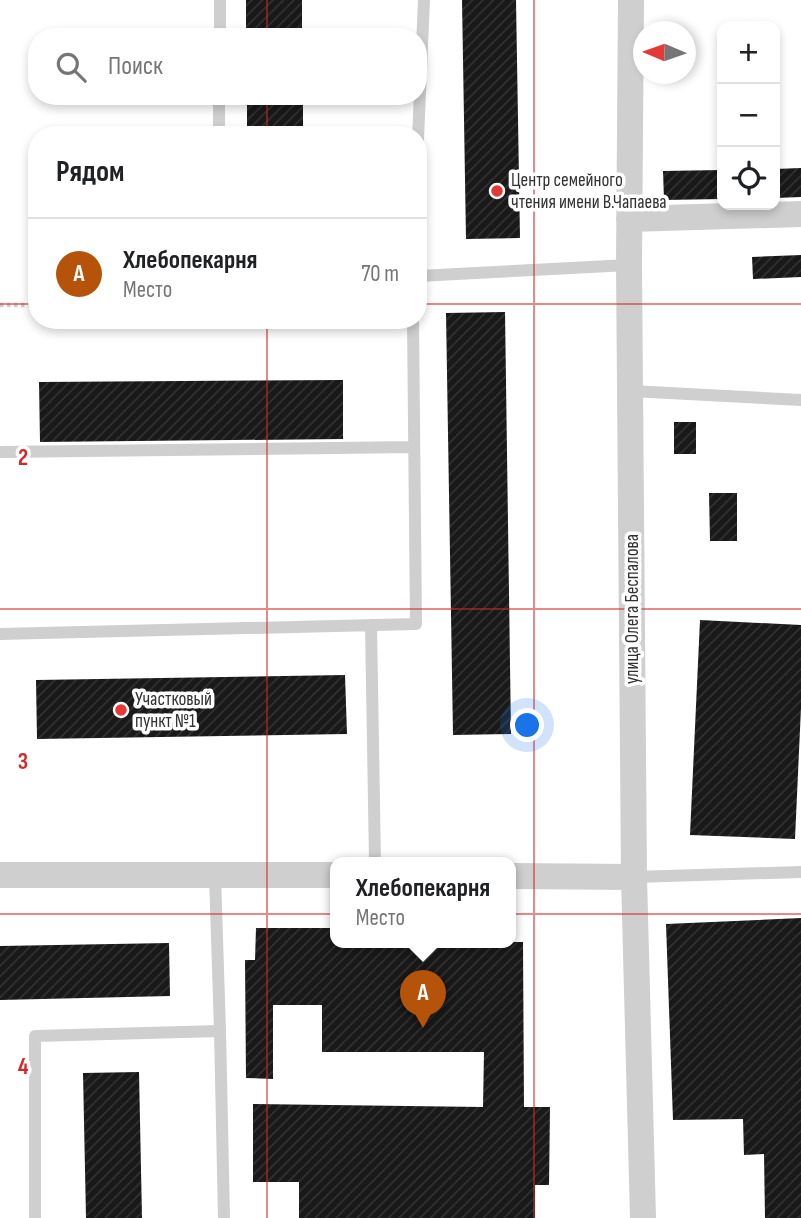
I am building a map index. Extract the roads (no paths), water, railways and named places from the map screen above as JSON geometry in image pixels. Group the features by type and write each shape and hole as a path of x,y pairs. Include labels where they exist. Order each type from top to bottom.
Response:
{"street":[{"name":"улица Олега Беспалова","path":"631,0 629,265 634,877 643,1218"},
{"path":"629,219 801,214"},
{"path":"0,875 330,875"},
{"path":"516,876 634,877"}],"lane":[{"path":"220,0 220,28"},
{"path":"423,28 424,0"},
{"path":"219,105 219,126"},
{"path":"419,105 419,126"},
{"path":"427,276 629,265"},
{"path":"0,634 416,624 413,329"},
{"path":"631,390 801,400"},
{"path":"0,452 414,447"},
{"path":"371,625 375,857"},
{"path":"634,877 801,872"},
{"path":"215,875 224,1218"},
{"path":"35,1218 35,1036 220,1031"}],"place":[{"name":"Центр семейного чтения имени В.Чапаева","path":"497,191"},
{"name":"Участковый пункт №1","path":"121,710"},
{"name":"Хлебопекарня","path":"423,1028"}]}
